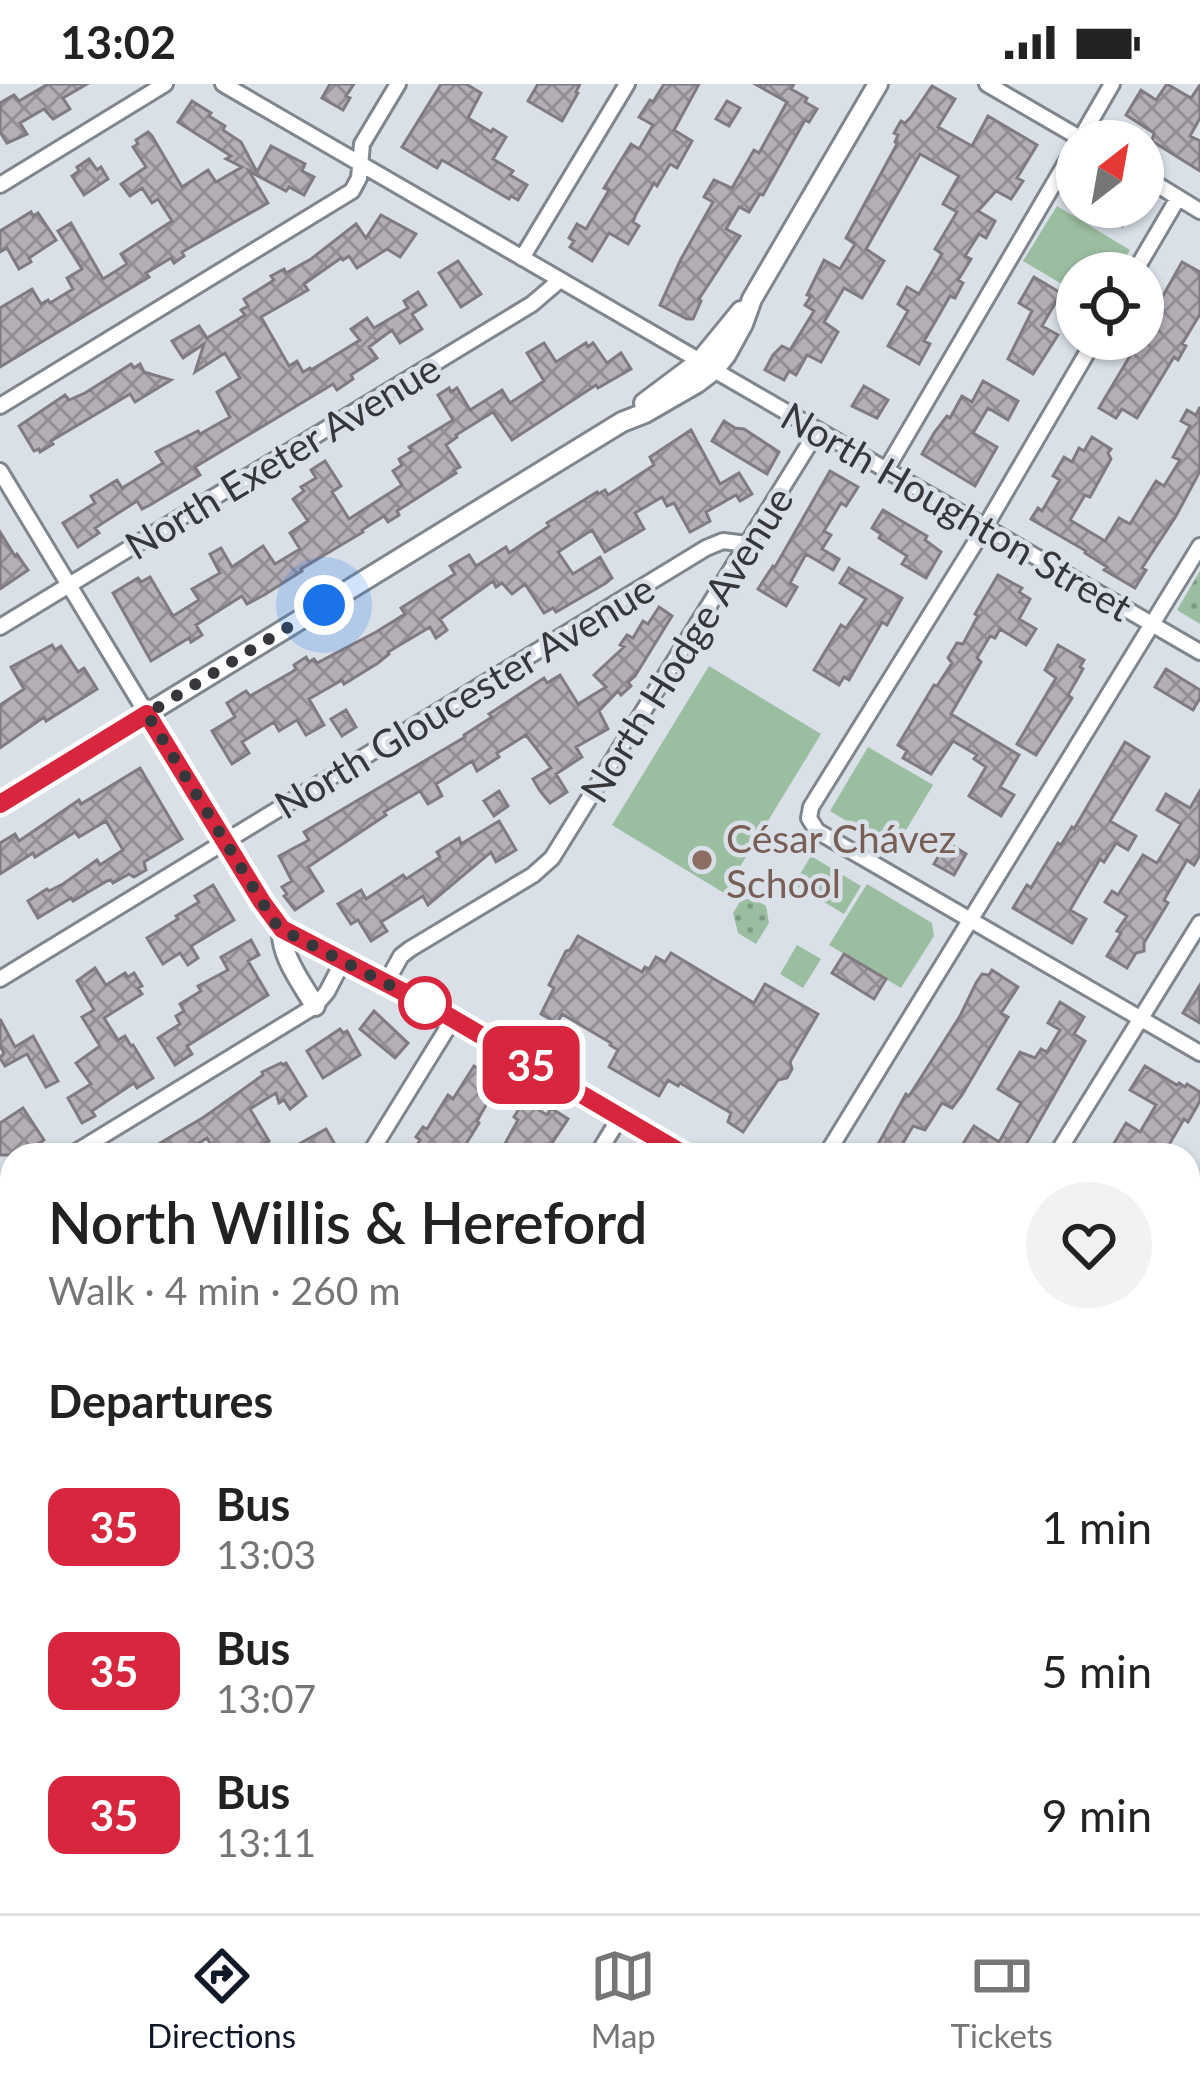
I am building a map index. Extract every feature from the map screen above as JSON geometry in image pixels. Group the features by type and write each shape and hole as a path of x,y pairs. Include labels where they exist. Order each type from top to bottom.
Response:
{"street":[{"path":"0,185 165,84"},
{"name":"North Houghton Street","path":"224,84 1200,652"},
{"path":"0,406 352,190 362,144 398,84"},
{"path":"522,258 627,84"},
{"path":"0,804 622,422 675,397 733,344 752,299 878,84"},
{"path":"987,84 1056,126"},
{"path":"1092,120 1112,84"},
{"path":"886,470 1056,182"},
{"path":"1164,189 1200,211"},
{"path":"1146,252 1178,198"},
{"name":"North Exeter Avenue","path":"0,627 532,304 560,280"},
{"path":"1083,360 808,818 817,831 1200,1053"},
{"name":"North Hodge Avenue","path":"386,983 410,949 533,875 552,858 818,430"},
{"path":"0,471 282,929 453,1019 664,1143"},
{"name":"North Gloucester Avenue","path":"0,979 706,548 723,541 747,544"},
{"path":"833,1143 1200,547"},
{"path":"1063,1143 1200,923"},
{"path":"282,929 284,951 315,1006"},
{"path":"91,1143 315,1006 344,961"},
{"path":"377,1143 453,1019"},
{"path":"604,1143 620,1117"}],"green space":[{"path":"1056,208 1056,228 1094,228 1130,250 1056,252 1056,281 1023,261"},
{"path":"1200,571 1200,624 1177,610"},
{"path":"709,666 821,734 724,893 612,825"},
{"path":"868,747 933,785 894,850 830,811"},
{"path":"811,856 861,886 844,914 794,884"},
{"path":"867,884 932,923 934,936 901,988 829,945"},
{"path":"752,898 766,906 769,923 756,944 738,933 733,913 741,900"},
{"path":"797,945 821,959 803,988 780,974"}],"building":[{"path":"48,84 87,84 63,98 70,109 53,119 44,109 20,123 27,134 7,143 0,132 0,103 14,95 19,101"},
{"path":"330,84 354,84 343,110 322,98"},
{"path":"441,84 466,84 481,93 468,118 506,137 493,159 527,185 518,200 442,160 437,168 402,147"},
{"path":"538,84 580,84 562,121 528,101"},
{"path":"664,84 699,84 674,130 692,141 677,168 670,164 657,186 654,183 636,214 633,222 639,226 628,244 609,233 592,261 570,247 574,241 569,238 577,224 586,229 631,144 639,149 653,125 639,117"},
{"path":"755,84 794,84 791,89 817,109 809,122 805,120 763,195 749,212 739,207 726,229 740,236 699,299 693,319 687,319 660,305 713,202 704,197 714,180 732,188 754,150 759,153 787,102"},
{"path":"1167,84 1191,98 1200,85 1200,118 1190,136 1200,141 1200,171 1164,148 1164,120 1134,120 1126,115 1141,90 1156,100"},
{"path":"932,86 955,99 938,127 972,146 988,116 1037,145 1017,178 1023,181 1011,199 996,191 978,211 995,221 986,238 979,234 965,256 971,259 958,280 963,283 924,341 930,344 919,364 888,346 908,311 898,304 907,287 919,294 942,254 935,249 957,212 943,204 959,176 920,154 866,249 884,261 862,298 844,288 824,322 838,332 821,362 807,355 796,375 789,371 784,380 765,370 782,346 790,350 814,311 805,305 824,260 840,269 855,244 846,238 897,144 894,133"},
{"path":"192,101 241,142 257,172 271,146 305,164 302,171 314,177 304,195 249,171 268,203 182,252 184,256 174,263 171,258 146,273 149,277 0,367 0,308 32,289 41,304 50,303 73,289 67,278 82,269 58,231 71,223 103,279 127,264 121,254 172,221 158,199 152,203 142,188 130,196 121,184 146,167 133,147 136,140 148,132 152,136 182,187 208,170 216,182 242,167 178,122"},
{"path":"727,101 740,108 729,126 716,119"},
{"path":"89,159 108,179 84,195 72,176"},
{"path":"31,212 33,216 38,213 56,240 19,269 7,248 0,252 0,231"},
{"path":"381,215 416,234 400,257 387,249 357,268 349,256 341,258 304,284 308,290 261,317 289,366 297,361 303,372 360,340 351,329 367,318 374,328 408,308 404,301 418,292 426,305 412,314 422,329 400,343 392,330 369,347 377,358 351,375 353,379 337,390 333,384 195,467 200,475 150,505 142,509 137,501 95,528 99,533 78,547 63,523 95,503 91,496 117,480 122,488 163,463 156,452 230,417 217,392 240,378 225,353 195,372 204,344 183,358 172,341 199,326 207,338 245,315 241,310 248,306 244,299 274,280 271,276 311,259 356,224 366,238"},
{"path":"458,261 481,294 461,307 439,273"},
{"path":"1182,262 1200,272 1200,314 1178,360 1174,357 1137,418 1122,409 1116,418 1099,408 1128,360 1164,360 1164,294"},
{"path":"1034,277 1056,290 1056,302 1042,326 1056,338 1033,374 1008,359 1032,311 1019,303"},
{"path":"544,343 556,362 593,343 607,363 621,353 631,369 596,385 512,440 493,412 446,445 460,467 456,473 397,511 399,515 388,522 384,516 247,604 242,596 196,625 202,635 151,661 113,593 138,578 141,582 150,577 173,616 199,600 192,589 220,573 210,554 221,548 232,567 263,546 275,564 300,549 290,533 308,521 293,499 316,478 311,470 325,461 341,486 332,492 349,519 402,485 393,471 402,465 399,459 412,451 409,447 453,420 438,395 457,388 470,410 502,390 510,403 544,381 527,353"},
{"path":"131,364 171,380 135,402 130,394 40,452 34,451 19,426 65,395 69,400 85,393"},
{"path":"983,381 1018,401 1008,420 988,408 973,433 997,447 975,486 922,454 962,396 972,402"},
{"path":"864,386 888,400 877,418 852,406"},
{"path":"1200,407 1200,471 1135,588 1104,570 1107,567 1086,551 1031,519 1038,508 1042,511 1060,480 1053,476 1064,457 1072,462 1092,437 1111,449 1111,459 1090,497 1085,495 1070,520 1105,541 1119,518 1130,524 1156,481 1164,486 1180,460 1173,457 1190,426 1181,421 1187,410 1196,415"},
{"path":"724,421 779,452 767,474 712,441"},
{"path":"691,430 720,484 739,473 752,494 740,501 736,495 706,512 710,521 690,532 674,503 667,506 662,497 635,513 644,529 605,552 592,530 558,552 573,574 600,557 612,578 556,612 553,608 544,613 525,584 512,594 493,581 440,619 447,630 436,638 430,627 344,684 342,680 309,699 324,725 306,735 297,720 279,731 274,722 242,742 249,753 232,764 212,731 235,717 227,703 292,672 306,657 317,663 376,632 405,614 401,608 455,574 450,566 469,555 476,566 506,547 509,553 597,492 605,490 608,495 654,465 650,457"},
{"path":"830,471 858,487 846,506 841,503 824,531 831,535 822,549 839,559 833,570 806,554 790,583 797,587 786,606 758,589"},
{"path":"883,510 927,536 925,540 941,552 926,578 902,564 907,556 872,528"},
{"path":"0,532 28,570 0,589"},
{"path":"849,568 902,598 887,625 882,622 849,680 844,677 839,685 814,670 841,625 846,628 866,599 840,583"},
{"path":"998,575 1022,588 1019,592 1030,599 1019,619 1036,629 1026,645 1000,629 995,638 990,636 951,714 1019,755 1000,787 1014,795 1001,816 969,796 986,767 974,759 977,755 953,741 931,774 903,758 907,751 898,745 952,663 948,658 957,643 963,644"},
{"path":"659,607 672,616 628,682 631,686 621,695 618,691 599,711 608,729 576,747 582,757 556,774 567,792 550,803 540,791 533,779 551,768 526,735 477,771 472,761 436,784 442,796 428,804 420,791 308,867 323,891 295,910 284,896 282,887 292,881 279,856 309,840 304,832 465,737 492,717 489,714 544,678 547,683 560,675 578,704 606,687 594,675 624,647 620,645 627,635 633,638 643,621 648,624"},
{"path":"52,645 55,650 61,646 78,672 84,668 97,689 46,721 44,717 0,748 0,705 24,689 11,667"},
{"path":"1058,645 1084,660 1083,669 1068,695 1072,698 1036,755 1017,744 1056,678 1045,670"},
{"path":"1166,669 1200,690 1193,710 1155,687"},
{"path":"346,710 356,727 342,736 331,719"},
{"path":"1125,742 1149,757 1110,821 1136,836 1128,850 1116,843 1104,862 1100,859 1070,910 1086,919 1072,943 1013,908 1058,843 1074,829"},
{"path":"140,768 182,839 144,862 146,870 134,877 129,874 113,883 107,881 38,918 28,901 123,850 106,821 79,837 75,832 35,857 33,853 0,874 0,843 15,834 19,841 79,800 81,804"},
{"path":"499,791 508,806 494,816 484,801"},
{"path":"1200,791 1200,855 1194,865 1187,860 1164,900 1168,903 1144,951 1136,953 1127,968 1107,956 1127,916 1105,902 1112,891 1118,895 1143,855 1157,863 1181,824 1157,810 1166,794 1190,808"},
{"path":"499,821 516,850 496,862 491,852 428,905 423,896 381,922 387,931 371,941 358,920 351,924 338,904 361,890 366,899 403,875 406,879 459,838 461,844"},
{"path":"947,842 966,854 954,875 934,864"},
{"path":"213,885 234,920 191,946 198,958 188,965 180,953 163,964 147,938 178,919 199,902 195,896"},
{"path":"578,936 642,972 656,957 665,962 671,953 754,1003 765,984 818,1014 790,1062 787,1078 778,1080 743,1132 728,1122 731,1113 680,1083 668,1080 659,1096 609,1067 618,1050 611,1043 562,1014 557,1023 541,1014 554,988 549,985"},
{"path":"251,940 259,955 248,961 268,995 187,1046 192,1054 175,1065 158,1038 180,1024 176,1016 184,1011 180,1004 201,991 198,986 228,970 221,957"},
{"path":"844,954 886,979 874,999 832,973"},
{"path":"95,968 106,985 134,973 142,986 138,988 142,994 104,1018 118,1040 125,1036 133,1045 153,1078 137,1088 134,1083 82,1123 68,1098 91,1084 76,1063 100,1046 82,1017 94,1010 77,981"},
{"path":"992,970 1018,987 1001,1013 1008,1017 962,1095 952,1108 942,1103 925,1130 913,1126 903,1143 879,1143 976,983 982,974"},
{"path":"1200,985 1200,1023 1183,1013"},
{"path":"1060,1002 1084,1017 1074,1034 1085,1041 1027,1143 963,1143 974,1126 999,1142 1021,1103 998,1089 1020,1052 1035,1058 1041,1049 1047,1052 1060,1030 1048,1023"},
{"path":"374,1011 408,1043 395,1058 360,1029"},
{"path":"0,1019 15,1047 33,1036 58,1081 46,1087 27,1054 5,1066 0,1058 4,1053"},
{"path":"340,1029 347,1031 360,1055 323,1078 307,1051"},
{"path":"286,1063 306,1096 290,1109 284,1100 279,1103 276,1093 250,1109 269,1141 210,1143 207,1138 199,1143 160,1143 204,1117 262,1072"},
{"path":"474,1066 498,1084 467,1143 418,1143 416,1137 423,1127 427,1129 448,1095 453,1099"},
{"path":"1145,1066 1200,1092 1200,1101 1170,1143 1114,1143 1126,1123 1140,1132 1156,1105 1130,1090"},
{"path":"524,1101 547,1115 551,1108 568,1119 552,1143 505,1143 518,1120 514,1117"},
{"path":"23,1108 44,1140 0,1143 0,1123"},
{"path":"326,1129 334,1143 301,1143"}],"bus line":[{"name":"35","path":"0,804 147,714 282,929 438,1010 665,1143"}],"place":[{"name":"César Chávez School","path":"702,860"}],"route":[{"path":"324,605 147,714 275,923 438,1010 425,1003"}]}
